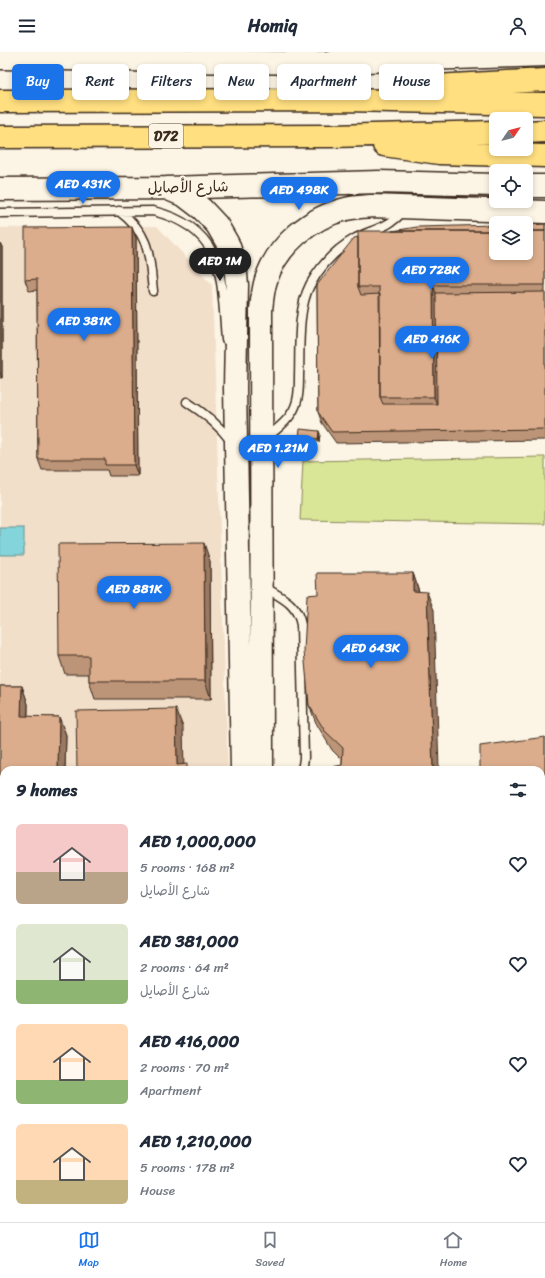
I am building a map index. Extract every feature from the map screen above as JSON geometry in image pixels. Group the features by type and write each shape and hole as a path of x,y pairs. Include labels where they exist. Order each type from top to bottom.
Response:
{"main road":[{"path":"371,95 415,88 545,80"},
{"path":"0,101 344,100 545,104"},
{"path":"533,132 545,131"},
{"name":"D72","path":"0,137 331,136 489,132"},
{"path":"331,136 439,153 545,156"}],"street":[{"path":"0,58 305,63 545,55"},
{"name":"شارع الأصايل","path":"0,189 166,188 378,182 489,185"},
{"path":"237,186 274,193 333,195 371,206"},
{"path":"533,186 545,186"},
{"path":"166,188 185,196 202,209 217,225 228,244 235,264 237,285 235,388 242,766"},
{"path":"262,766 261,310 269,271 282,249 301,231 322,218 346,209 371,206 545,212"}],"lane":[{"path":"261,442 286,421 296,406 299,389 302,308 309,287 320,268 346,244 389,224 406,208"},
{"path":"119,211 129,218 143,237 148,248 154,291"},
{"path":"0,213 153,211 170,215 185,223 198,233 209,246 217,262 221,278 227,352 235,388"},
{"path":"187,402 201,411 214,423 236,448"},
{"path":"262,586 288,602 295,608 300,616 304,758 303,766"}],"shaded area":[{"path":"157,226 212,285 228,766 0,766 0,228"}],"green space":[{"path":"545,457 545,524 300,520 303,461"}],"water":[{"path":"0,528 24,528 24,555 0,555"}],"building":[{"path":"545,224 545,231 533,231 533,225"},
{"path":"489,225 489,231 392,231 417,227"},
{"path":"132,227 134,465 105,465 105,459 38,459 37,279 25,280 25,228"},
{"path":"358,231 489,231 489,260 533,260 533,231 545,231 545,285 433,285 434,397 380,397 379,287 358,287"},
{"path":"358,237 358,287 361,295 380,294 380,397 383,404 437,404 436,293 545,292 545,429 332,432 318,412 317,285 354,238"},
{"path":"300,429 319,431 318,439 299,437"},
{"path":"308,442 309,450 297,451 296,443"},
{"path":"204,543 205,681 89,681 89,656 59,656 58,544"},
{"path":"317,573 413,573 413,591 427,592 433,766 337,766 342,765 343,748 325,731 309,705 304,651 307,595 318,594"},
{"path":"0,686 22,686 21,716 59,717 58,766 0,766"},
{"path":"176,709 177,765 187,764 187,766 77,766 76,711"},
{"path":"545,737 545,766 480,766 480,746"}]}
